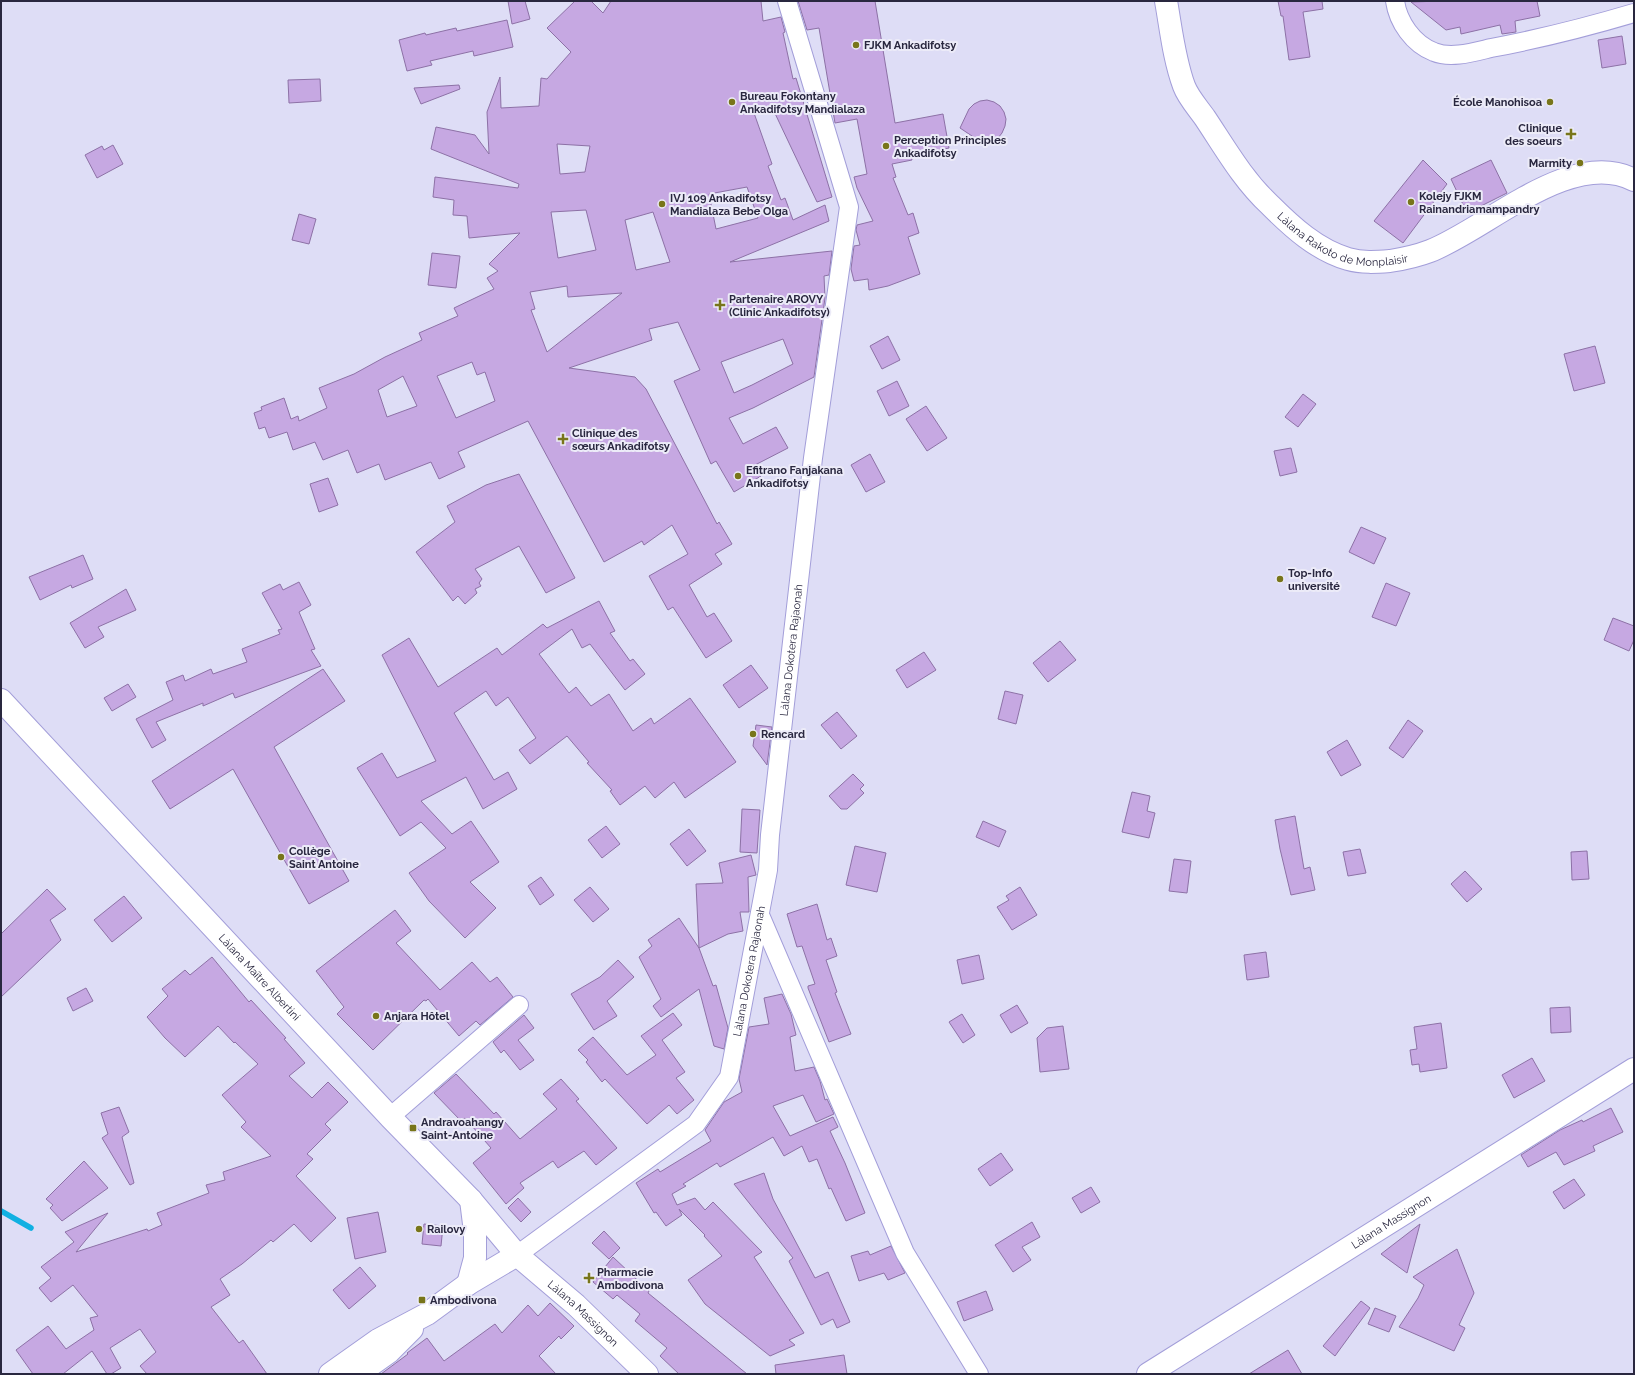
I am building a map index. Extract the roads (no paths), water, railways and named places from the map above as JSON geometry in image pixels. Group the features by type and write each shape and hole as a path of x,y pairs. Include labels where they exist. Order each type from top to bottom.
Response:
{"main road":[{"name":"Làlana Rakoto de Monplaisir","path":"1166,1 1178,65 1184,87 1245,178 1260,196 1297,230 1318,245 1338,255 1364,262 1404,258 1430,251 1469,231 1542,188 1559,180 1597,172 1613,172 1634,180"},
{"name":"Làlana Maître Albertini","path":"1,700 390,1117 471,1200 518,1255"},
{"name":"Làlana Massignon","path":"1148,1374 1634,1069"},
{"path":"468,1284 475,1258 475,1232 471,1200"},
{"path":"330,1374 378,1340 427,1314 468,1284 518,1255"},
{"name":"Làlana Massignon","path":"518,1255 576,1306 647,1374"},
{"path":"358,1374 390,1352 427,1314"}],"street":[{"name":"Làlana Dokotera Rajaonah","path":"518,1255 696,1124 729,1077 768,870 771,827 812,458 849,207 787,1"},
{"path":"1395,1 1396,13 1406,29 1418,43 1434,53 1450,54 1515,44 1634,13"},
{"path":"760,915 905,1253 979,1374"},
{"path":"390,1117 519,1005"}],"waterway":[{"path":"1,1211 31,1228"}],"place":[{"name":"FJKM Ankadifotsy","path":"856,45"},
{"name":"Bureau Fokontany Ankadifotsy Mandialaza","path":"732,102"},
{"name":"École Manohisoa","path":"1550,102"},
{"name":"Clinique des soeurs","path":"1571,134"},
{"name":"Perception Principles Ankadifotsy","path":"886,146"},
{"name":"Marmity","path":"1580,163"},
{"name":"Kolejy FJKM Rainandriamampandry","path":"1411,202"},
{"name":"IVJ 109 Ankadifotsy Mandialaza Bebe Olga","path":"662,204"},
{"name":"Partenaire AROVY (Clinic Ankadifotsy)","path":"720,305"},
{"name":"Clinique des sœurs Ankadifotsy","path":"563,439"},
{"name":"Efitrano Fanjakana Ankadifotsy","path":"738,476"},
{"name":"Top-Info université","path":"1280,579"},
{"name":"Rencard","path":"753,734"},
{"name":"Collège Saint Antoine","path":"281,857"},
{"name":"Anjara Hôtel","path":"376,1016"},
{"name":"Andravoahangy Saint-Antoine","path":"413,1128"},
{"name":"Railovy","path":"419,1229"},
{"name":"Pharmacie Ambodivona","path":"589,1278"},
{"name":"Ambodivona","path":"422,1300"}]}
